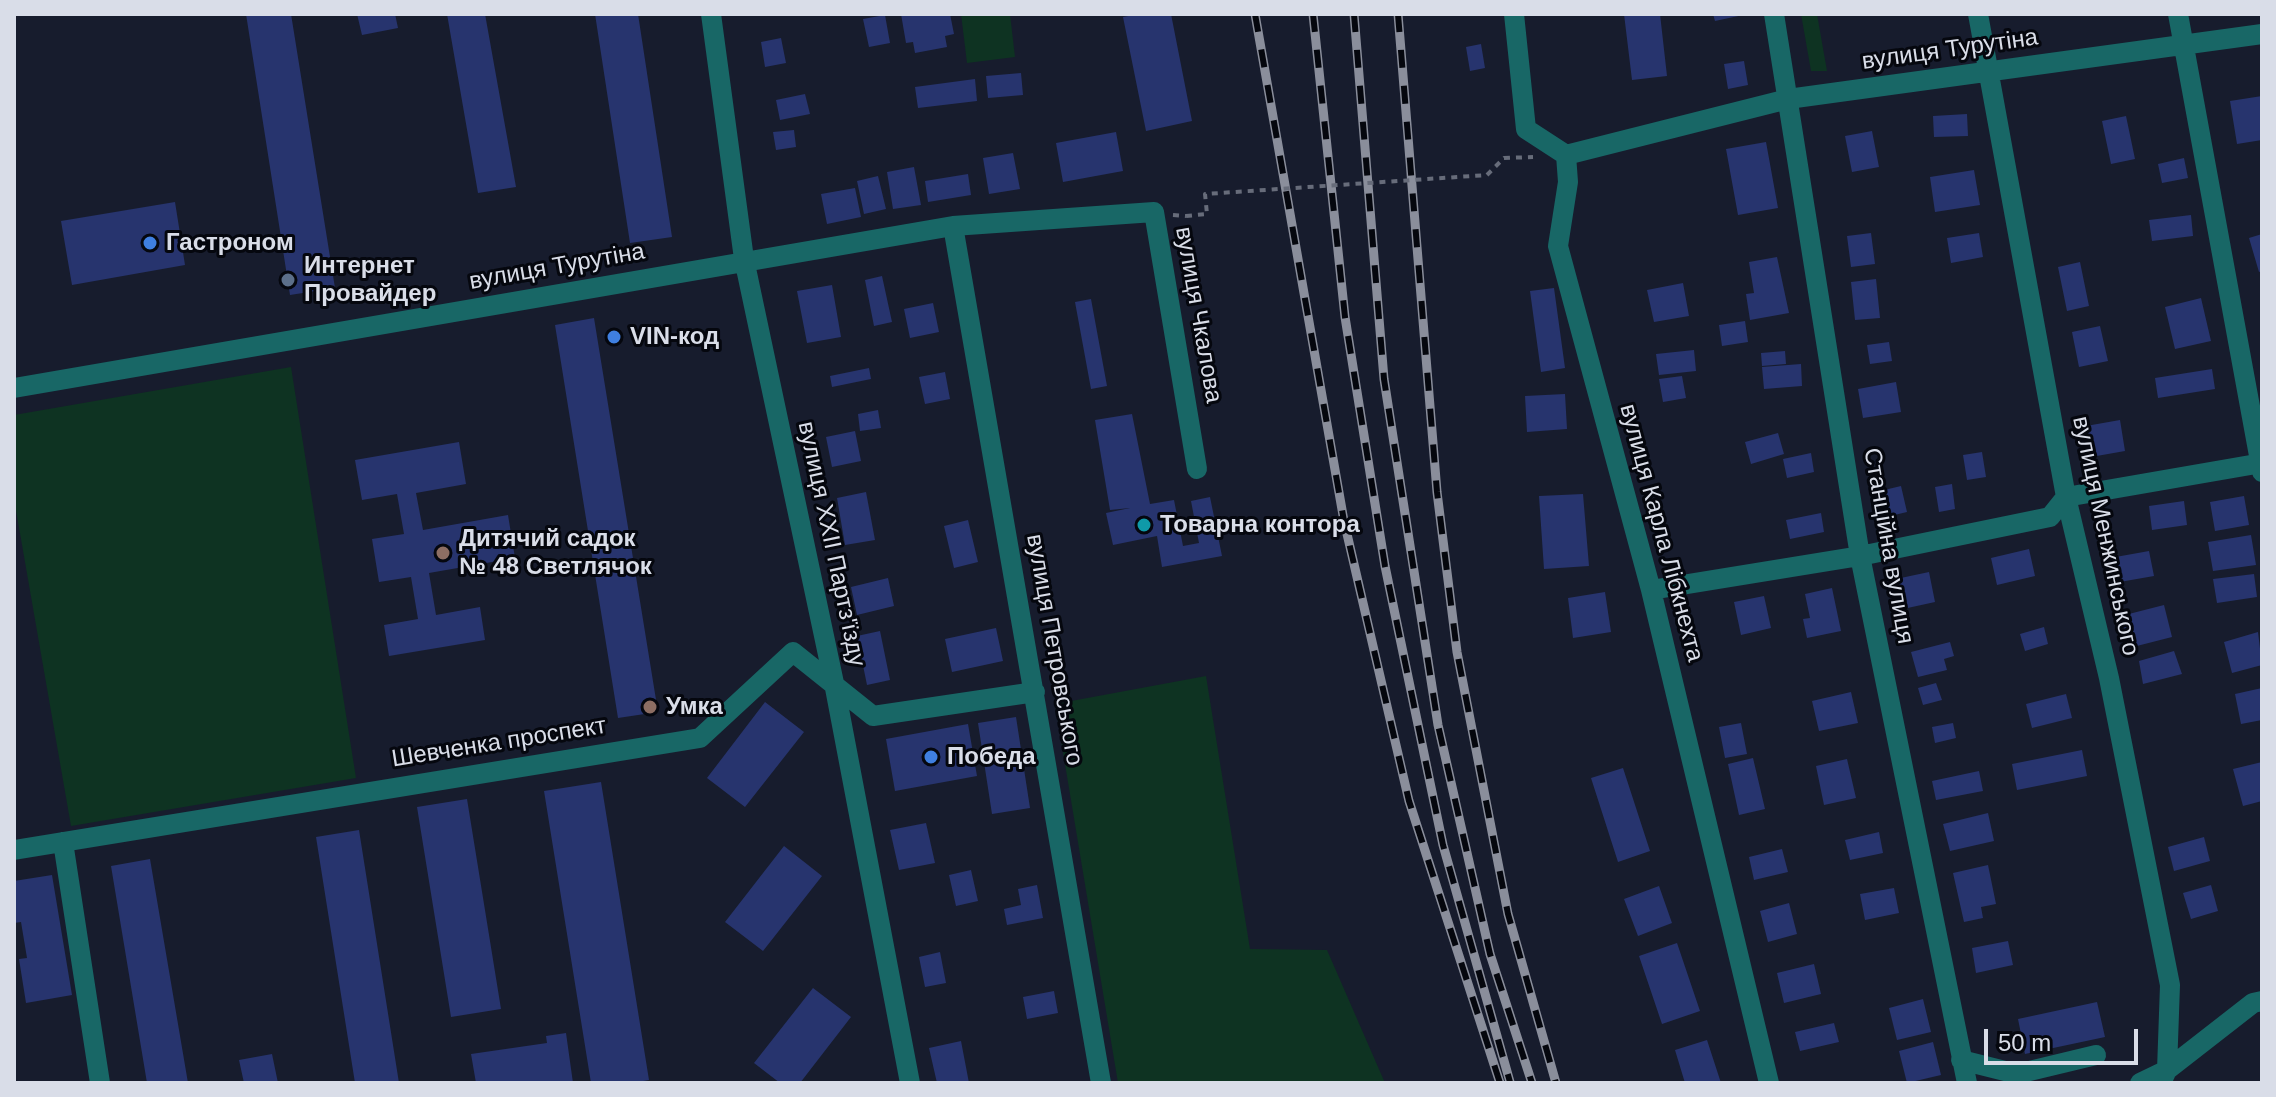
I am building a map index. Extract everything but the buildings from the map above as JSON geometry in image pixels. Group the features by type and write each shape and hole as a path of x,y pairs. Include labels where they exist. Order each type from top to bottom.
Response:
{"street":[{"name":"вулиця XXII Партз'їзду","path":"711,14 744,259 834,683 910,1083"},
{"path":"1514,14 1526,129 1566,155"},
{"name":"Станційна вулиця","path":"1774,14 1860,556 1967,1083"},
{"name":"вулиця Менжинського","path":"1978,14 2066,497 2109,678 2170,985 2164,1076"},
{"path":"1651,590 1860,556 2050,517 2066,497 2261,466 2178,14"},
{"name":"вулиця Турутіна","path":"1566,155 1788,99 2262,34"},
{"name":"вулиця Карла Лібкнехта","path":"1566,155 1568,182 1558,246 1651,590 1769,1083"},
{"name":"вулиця Чкалова","path":"1111,214 1154,212 1197,469"},
{"name":"вулиця Турутіна","path":"14,388 744,259 953,226 1111,214"},
{"name":"вулиця Петровського","path":"953,226 1101,1083"},
{"name":"Шевченка проспект","path":"14,850 700,738 793,652 873,716 1035,692"},
{"path":"63,842 100,1083"},
{"path":"2140,1083 2164,1076 2253,1003 2262,1001"},
{"path":"1961,1060 2017,1074 2055,1074 2096,1055"}],"path":[{"path":"1186,216 1207,214 1205,194 1487,175 1504,158 1566,155"}],"green space":[{"path":"961,14 1010,14 1015,57 967,63"},
{"path":"1801,14 1817,14 1827,71 1811,71"},
{"path":"291,367 356,778 71,826 14,499 14,415"},
{"path":"1206,676 1250,949 1327,950 1385,1083 1118,1083 1055,704"}],"railway":[{"path":"1255,14 1344,521 1409,801 1500,1083"},
{"path":"1313,14 1345,317 1385,566 1443,845 1510,1082"},
{"path":"1354,14 1384,379 1438,725 1490,954 1532,1083"},
{"path":"1398,14 1437,492 1457,652 1508,914 1556,1083"}],"place":[{"name":"Гастроном","path":"150,243"},
{"name":"Интернет Провайдер","path":"288,280"},
{"name":"VIN-код","path":"614,337"},
{"name":"Товарна контора","path":"1144,525"},
{"name":"Дитячий садок № 48 Светлячок","path":"443,553"},
{"name":"Умка","path":"650,707"},
{"name":"Победа","path":"931,757"}]}
